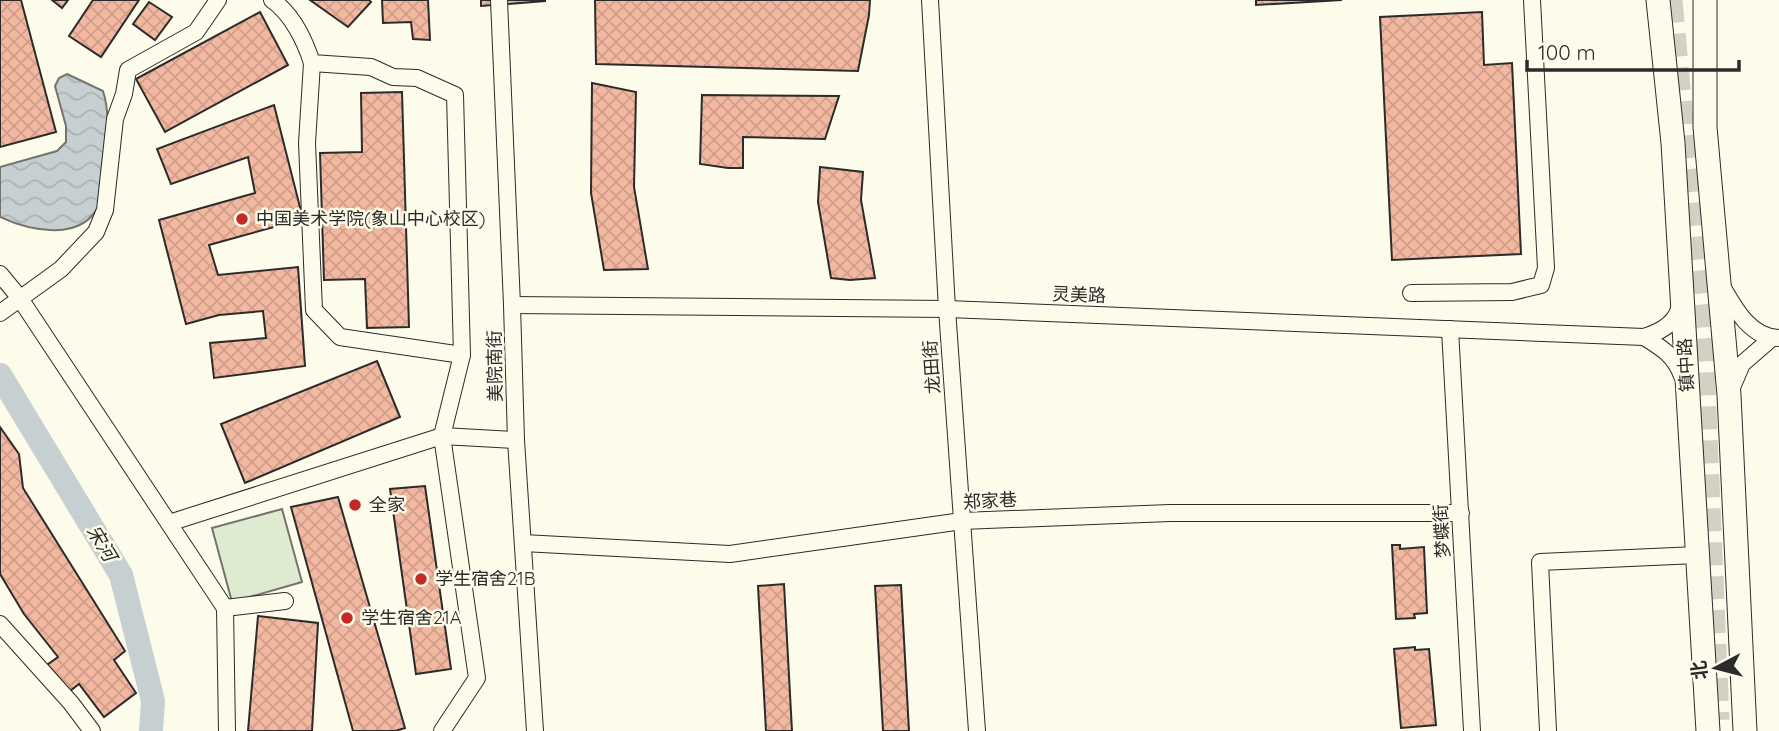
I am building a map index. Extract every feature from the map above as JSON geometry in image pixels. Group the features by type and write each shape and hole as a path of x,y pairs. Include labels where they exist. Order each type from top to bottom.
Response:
{"highway":[{"name":"镇中路","path":"1658,0 1673,143 1708,731"},
{"path":"1704,0 1705,127 1729,395 1745,731"}],"street":[{"path":"0,313 61,268 96,232 105,210 115,119 124,94 128,69 197,32 218,0"},
{"path":"272,0 280,5 294,23 312,63 307,143 314,310 340,337 462,355"},
{"name":"美院南街","path":"499,0 516,440 535,731"},
{"name":"龙田街","path":"930,0 947,309 977,731"},
{"path":"1411,293 1512,292 1541,285 1546,268 1532,0"},
{"path":"312,63 371,67 393,77 417,78 455,95 462,355 442,436 477,678 442,731"},
{"path":"0,274 19,297 225,608 227,731"},
{"path":"1719,281 1749,326 1776,338 1742,364 1729,395"},
{"path":"1644,337 1668,326 1679,311 1682,285"},
{"name":"灵美路","path":"512,306 947,309 1644,337"},
{"name":"梦蝶街","path":"1450,329 1472,731"},
{"path":"1644,337 1665,350 1677,362 1687,390"},
{"path":"169,523 442,436 516,440"},
{"name":"郑家巷","path":"523,543 730,554 962,521 1170,513 1461,513"},
{"path":"1548,731 1540,562 1698,555"},
{"path":"225,608 285,601"},
{"path":"0,624 71,703 92,731"}],"green space":[{"path":"282,509 302,582 232,602 212,528"}],"water":[{"path":"67,74 103,91 107,130 100,203 92,216 69,229 40,229 0,217 0,167 57,151 66,142 66,126 55,86 59,78"}],"building":[{"path":"0,0 21,0 56,132 0,147"},
{"path":"52,0 68,0 62,8"},
{"path":"93,0 139,0 101,57 69,36"},
{"path":"310,0 369,0 371,2 348,27"},
{"path":"382,0 428,0 430,40 413,39 411,22 383,23"},
{"path":"481,0 545,0 545,1 481,6"},
{"path":"595,0 870,0 858,71 596,64"},
{"path":"1256,0 1342,0 1256,5"},
{"path":"149,2 172,17 155,40 133,24"},
{"path":"260,12 288,65 165,132 136,79"},
{"path":"1482,12 1484,65 1512,63 1521,254 1392,260 1380,17"},
{"path":"592,83 636,92 634,187 648,269 604,270 591,193"},
{"path":"402,92 409,327 367,328 365,279 324,280 320,153 362,152 361,93"},
{"path":"702,95 839,96 825,139 743,137 743,168 728,168 700,164"},
{"path":"274,105 303,219 209,245 218,275 298,267 305,366 214,378 210,343 266,338 263,311 219,315 186,324 159,220 255,193 248,157 171,184 157,149"},
{"path":"820,167 863,172 861,200 875,278 831,278 818,202"},
{"path":"377,361 400,417 245,483 221,424"},
{"path":"0,427 19,454 23,488 125,651 114,660 136,693 104,717 79,684 65,695 44,667 58,657 24,614 0,574"},
{"name":"学生宿舍21B","path":"425,486 451,669 416,674 390,489"},
{"name":"学生宿舍21A","path":"338,497 405,728 395,731 353,731 291,507"},
{"path":"1392,545 1400,545 1400,549 1424,547 1427,613 1414,614 1415,618 1396,619"},
{"path":"784,584 792,731 766,731 758,586"},
{"path":"901,585 909,731 883,731 875,586"},
{"path":"258,616 318,623 312,731 248,731"},
{"path":"1415,647 1415,650 1429,649 1436,725 1401,728 1394,649"}],"waterway":[{"name":"宋河","path":"0,375 121,575 153,701 151,731"}],"tunnel":[{"path":"1671,0 1702,339 1718,720"}],"place":[{"name":"中国美术学院(象山中心校区)","path":"242,219"},
{"name":"全家","path":"355,505"},
{"name":"学生宿舍21B","path":"421,579"},
{"name":"学生宿舍21A","path":"347,618"}]}
